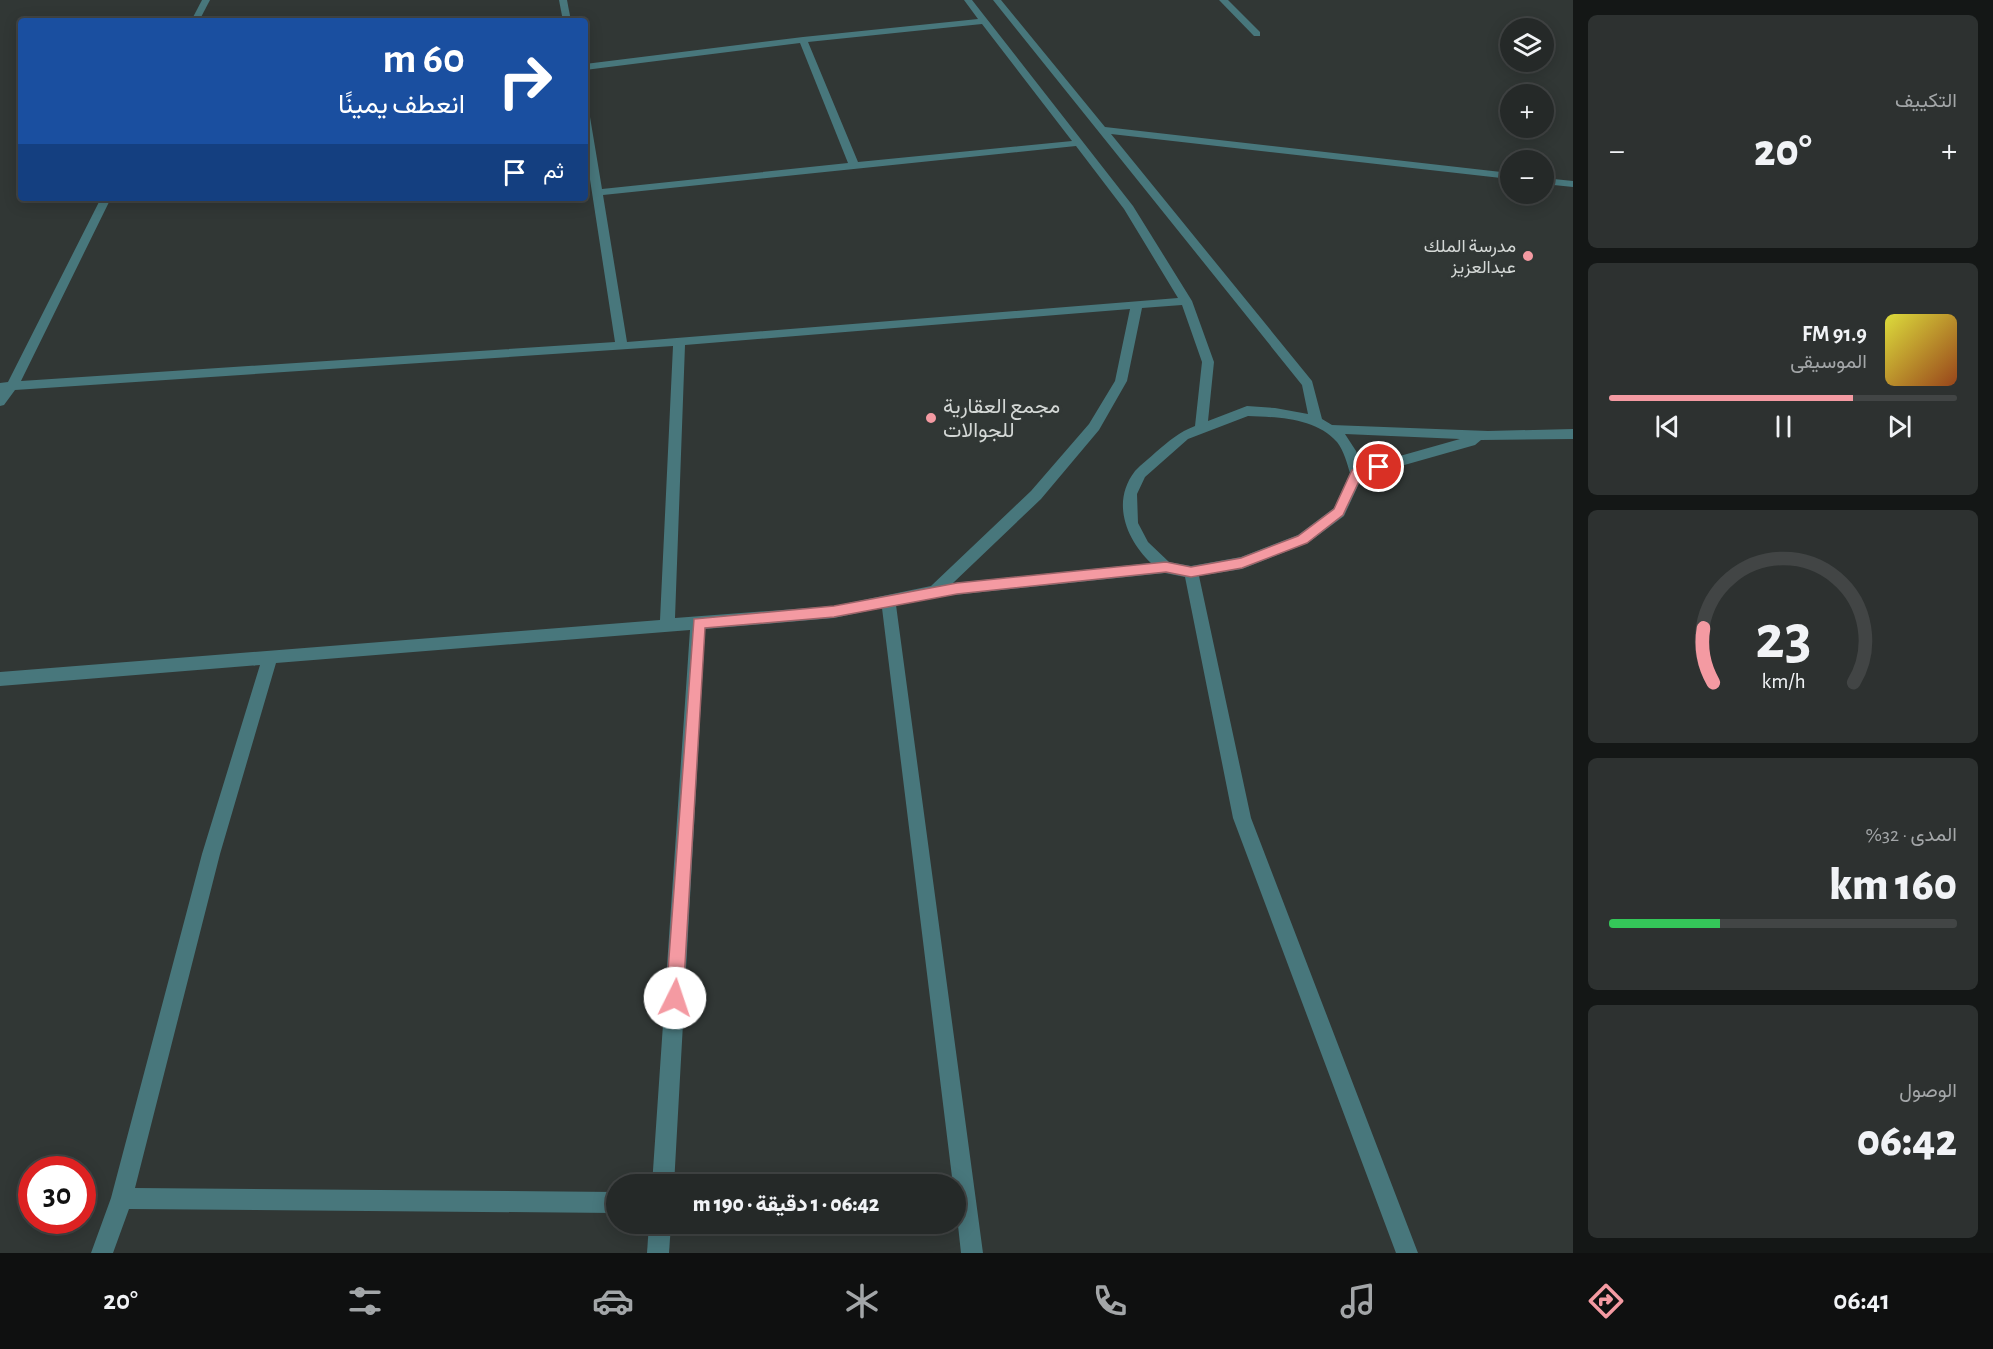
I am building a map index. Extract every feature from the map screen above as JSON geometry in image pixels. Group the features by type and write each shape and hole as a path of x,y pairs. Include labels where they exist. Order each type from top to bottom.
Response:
{"street":[{"path":"197,18 206,0"},
{"path":"563,0 566,18"},
{"path":"968,0 1129,208 1186,301 1208,362 1201,429"},
{"path":"997,0 1308,384 1316,420"},
{"path":"1223,0 1257,33"},
{"path":"588,67 803,40 984,21"},
{"path":"803,40 854,166"},
{"path":"1102,130 1500,175"},
{"path":"588,134 622,346"},
{"path":"598,192 1078,143"},
{"path":"1554,181 1573,184"},
{"path":"0,402 104,201"},
{"path":"6,387 622,346 1186,301"},
{"path":"934,591 1036,495 1094,427 1121,381 1137,305"},
{"path":"667,626 679,341"},
{"path":"0,679 834,612 934,591 1166,567 1191,572 1242,563 1303,539 1339,512 1357,473 1349,449 1316,420 1276,412 1247,411 1183,436 1140,474 1130,494 1131,524 1143,546 1166,567"},
{"path":"1328,429 1488,436 1573,434"},
{"path":"1357,473 1488,436"},
{"path":"1191,572 1242,818 1407,1253"},
{"path":"888,601 972,1253"},
{"path":"664,1174 698,623"},
{"path":"102,1253 122,1198 211,854 270,657"},
{"path":"122,1198 606,1203"},
{"path":"658,1253 659,1234"}],"place":[{"name":"مدرسة الملك عبدالعزيز","path":"1528,256"},
{"name":"مجمع العقارية للجوالات","path":"931,418"}],"route":[{"path":"675,998 698,623 834,612 934,591 1166,567 1191,572 1242,563 1303,539 1339,512 1357,473 1379,467"}]}
